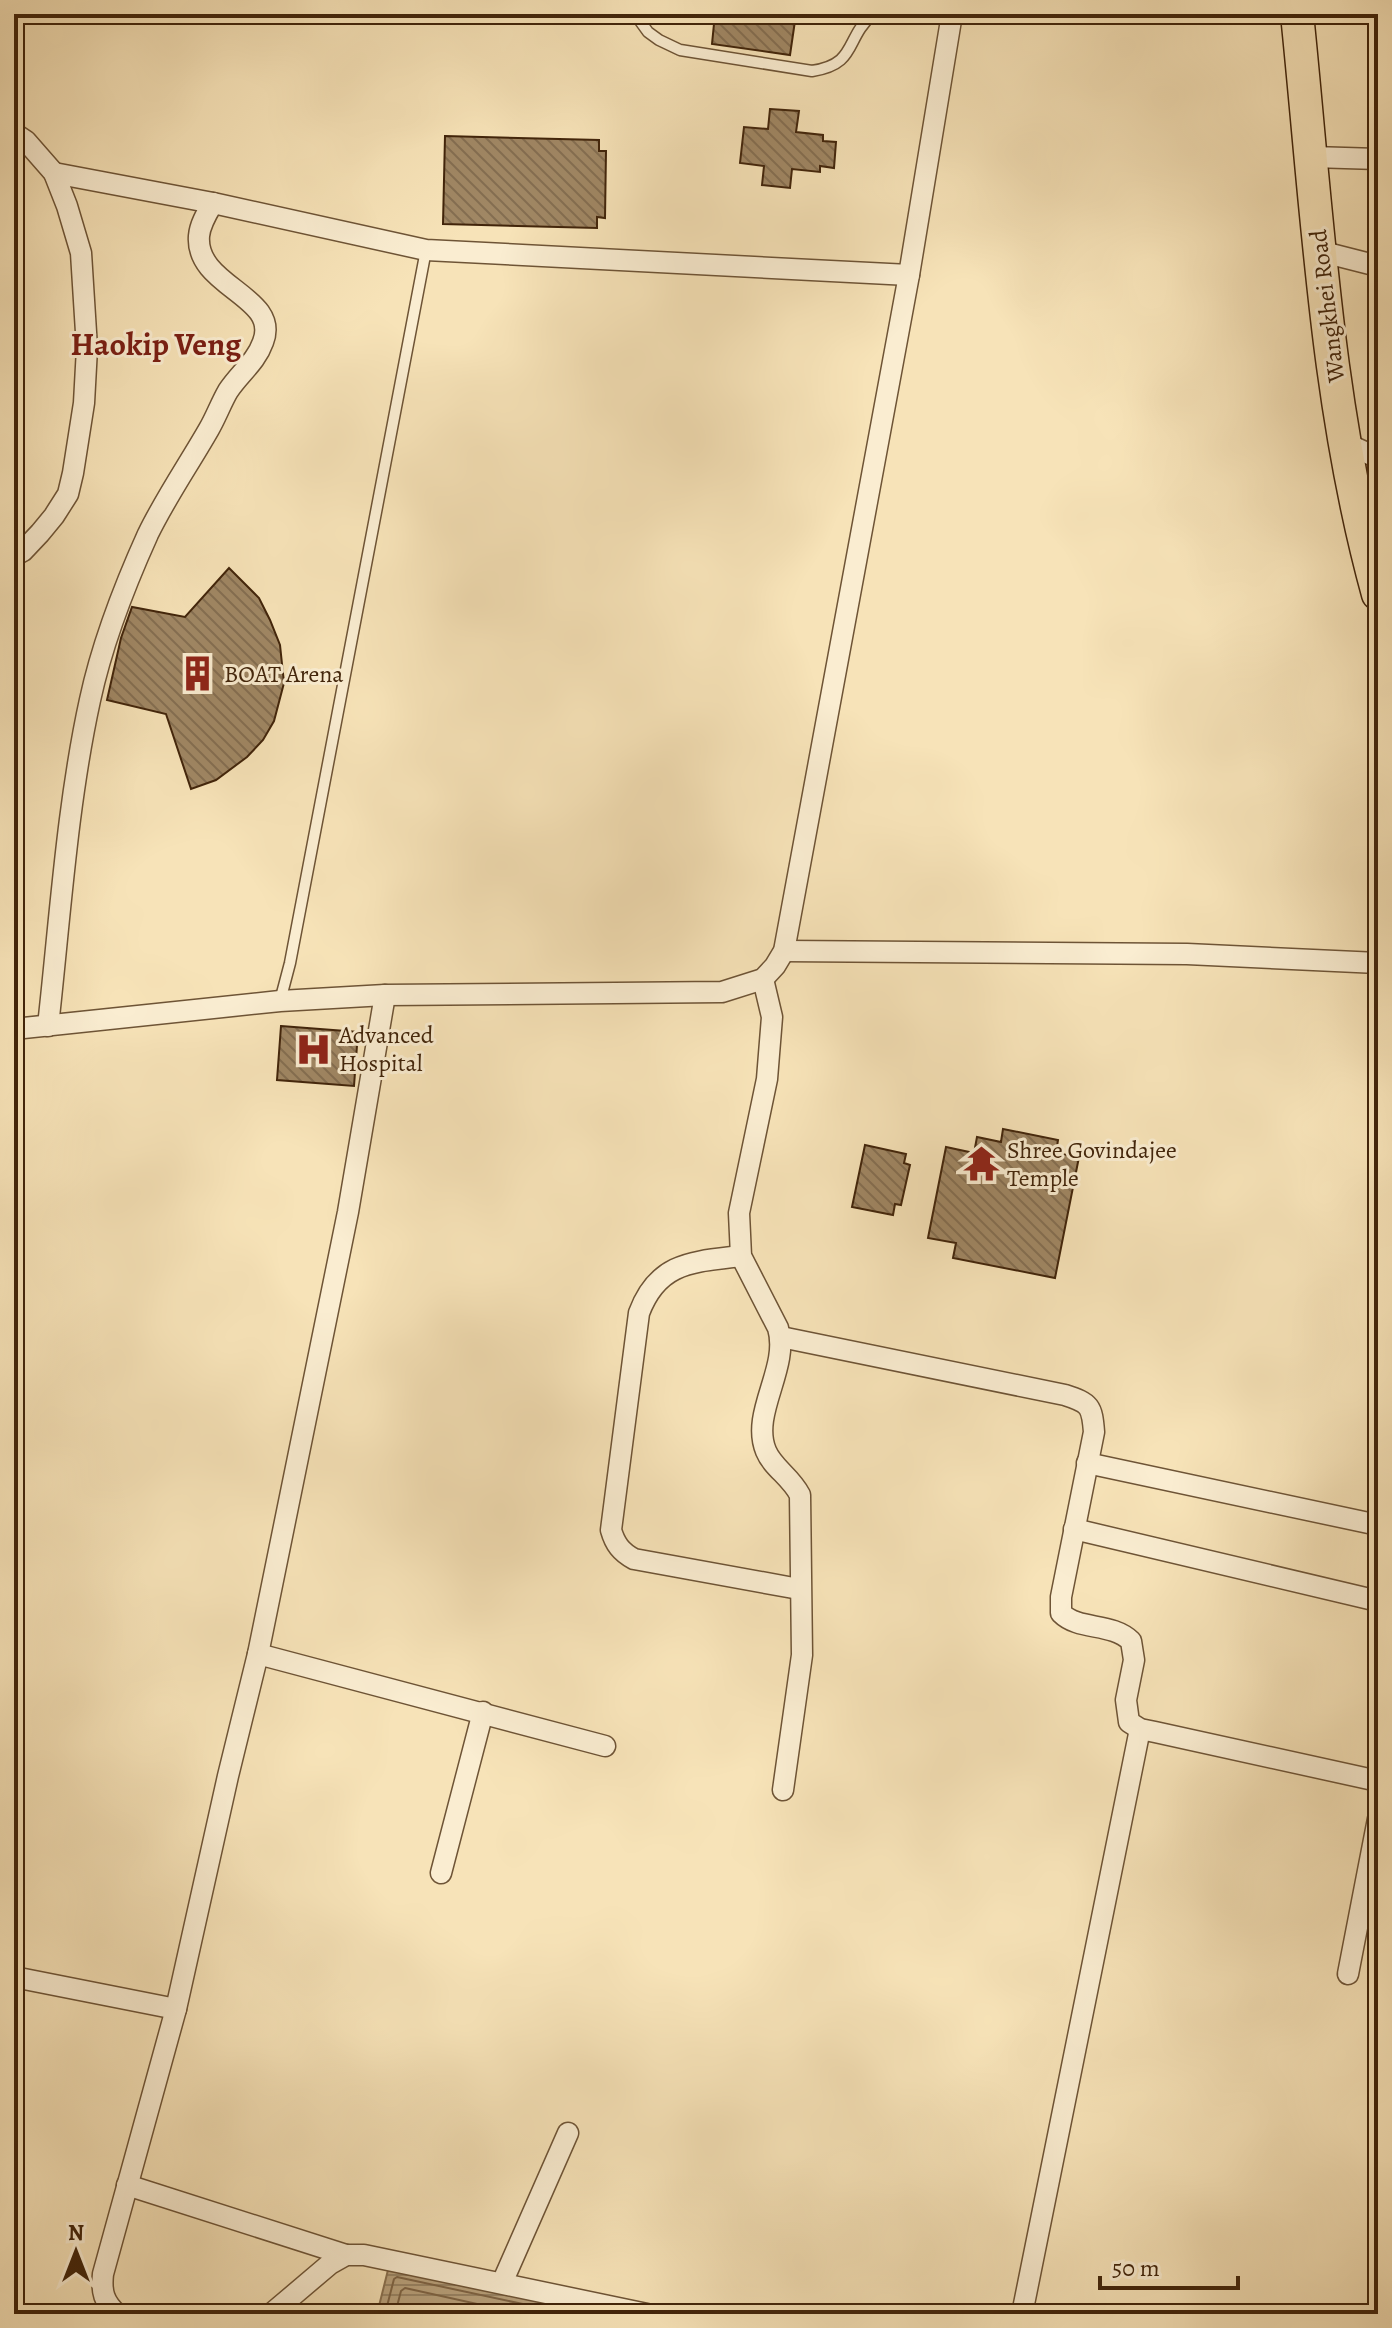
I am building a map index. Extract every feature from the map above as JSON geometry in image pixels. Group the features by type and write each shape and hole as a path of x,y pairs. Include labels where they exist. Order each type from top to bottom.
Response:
{"main road":[{"name":"Wangkhei Road","path":"1297,14 1319,251 1343,442 1364,547 1376,580"}],"street":[{"path":"14,1029 280,1001 385,995 722,992 763,979 784,951 909,275 952,14"},
{"path":"14,133 26,141 54,173 81,253 87,348 84,403 68,494 40,533 14,556"},
{"path":"1312,157 1378,159"},
{"path":"54,173 213,203 426,250 909,275"},
{"path":"48,1026 73,802 90,700 112,624 148,535 172,487 209,429 230,388 251,364 266,333 261,312 214,275 201,255 199,236 213,203"},
{"path":"1319,251 1378,266"},
{"path":"1343,442 1378,458"},
{"path":"784,951 1187,954 1378,963"},
{"path":"763,979 772,1017 772,1033 767,1079 739,1213 741,1256 781,1337 781,1351 762,1424 762,1437 772,1462 793,1482 800,1495 802,1655 783,1790"},
{"path":"117,2314 107,2305 101,2289 103,2274 176,2009 258,1654 348,1212 385,995"},
{"path":"741,1256 691,1263 668,1273 656,1282 646,1296 639,1313 611,1530 614,1543 634,1559 799,1589"},
{"path":"781,1337 1081,1400 1092,1410 1094,1432 1061,1597 1061,1613 1072,1620 1116,1630 1131,1641 1134,1660 1126,1700 1129,1722 1140,1729 1378,1781"},
{"path":"1087,1463 1378,1525"},
{"path":"1074,1529 1378,1601"},
{"path":"258,1654 605,1746"},
{"path":"441,1873 483,1712"},
{"path":"1022,2314 1140,1729"},
{"path":"1348,1974 1378,1819"},
{"path":"14,1977 176,2009"},
{"path":"502,2283 568,2133"},
{"path":"127,2185 346,2255 364,2255 647,2314"},
{"path":"271,2314 330,2264 346,2255"}],"lane":[{"path":"635,14 648,32 680,50 812,71 830,68 840,62 860,26 873,14"},
{"path":"280,1001 290,963 426,250"}],"water":[{"path":"389,2266 607,2314 377,2314"}],"building":[{"path":"715,14 796,14 790,55 712,44"},
{"path":"770,109 799,111 796,132 823,135 823,141 836,142 834,168 820,166 820,172 792,169 790,188 762,185 764,166 740,163 744,127 768,129"},
{"path":"445,136 599,140 599,151 606,151 605,218 597,217 597,228 443,224"},
{"name":"BOAT Arena","path":"229,568 259,598 270,620 280,645 284,683 274,721 263,740 247,757 216,780 191,789 166,714 107,700 121,638 132,607 185,617"},
{"path":"281,1026 358,1032 354,1086 277,1080"},
{"path":"1003,1129 1058,1140 1056,1153 1079,1157 1055,1278 953,1258 956,1243 928,1238 946,1147 974,1153 977,1137 1001,1142"},
{"path":"865,1145 906,1154 904,1163 910,1165 901,1205 895,1204 893,1215 852,1207"}],"place":[{"name":"BOAT Arena","path":"198,674"},
{"name":"Advanced Hospital","path":"313,1049"},
{"name":"Shree Govindajee Temple","path":"981,1164"}],"district":[{"name":"Haokip Veng","path":"156,344"}]}
